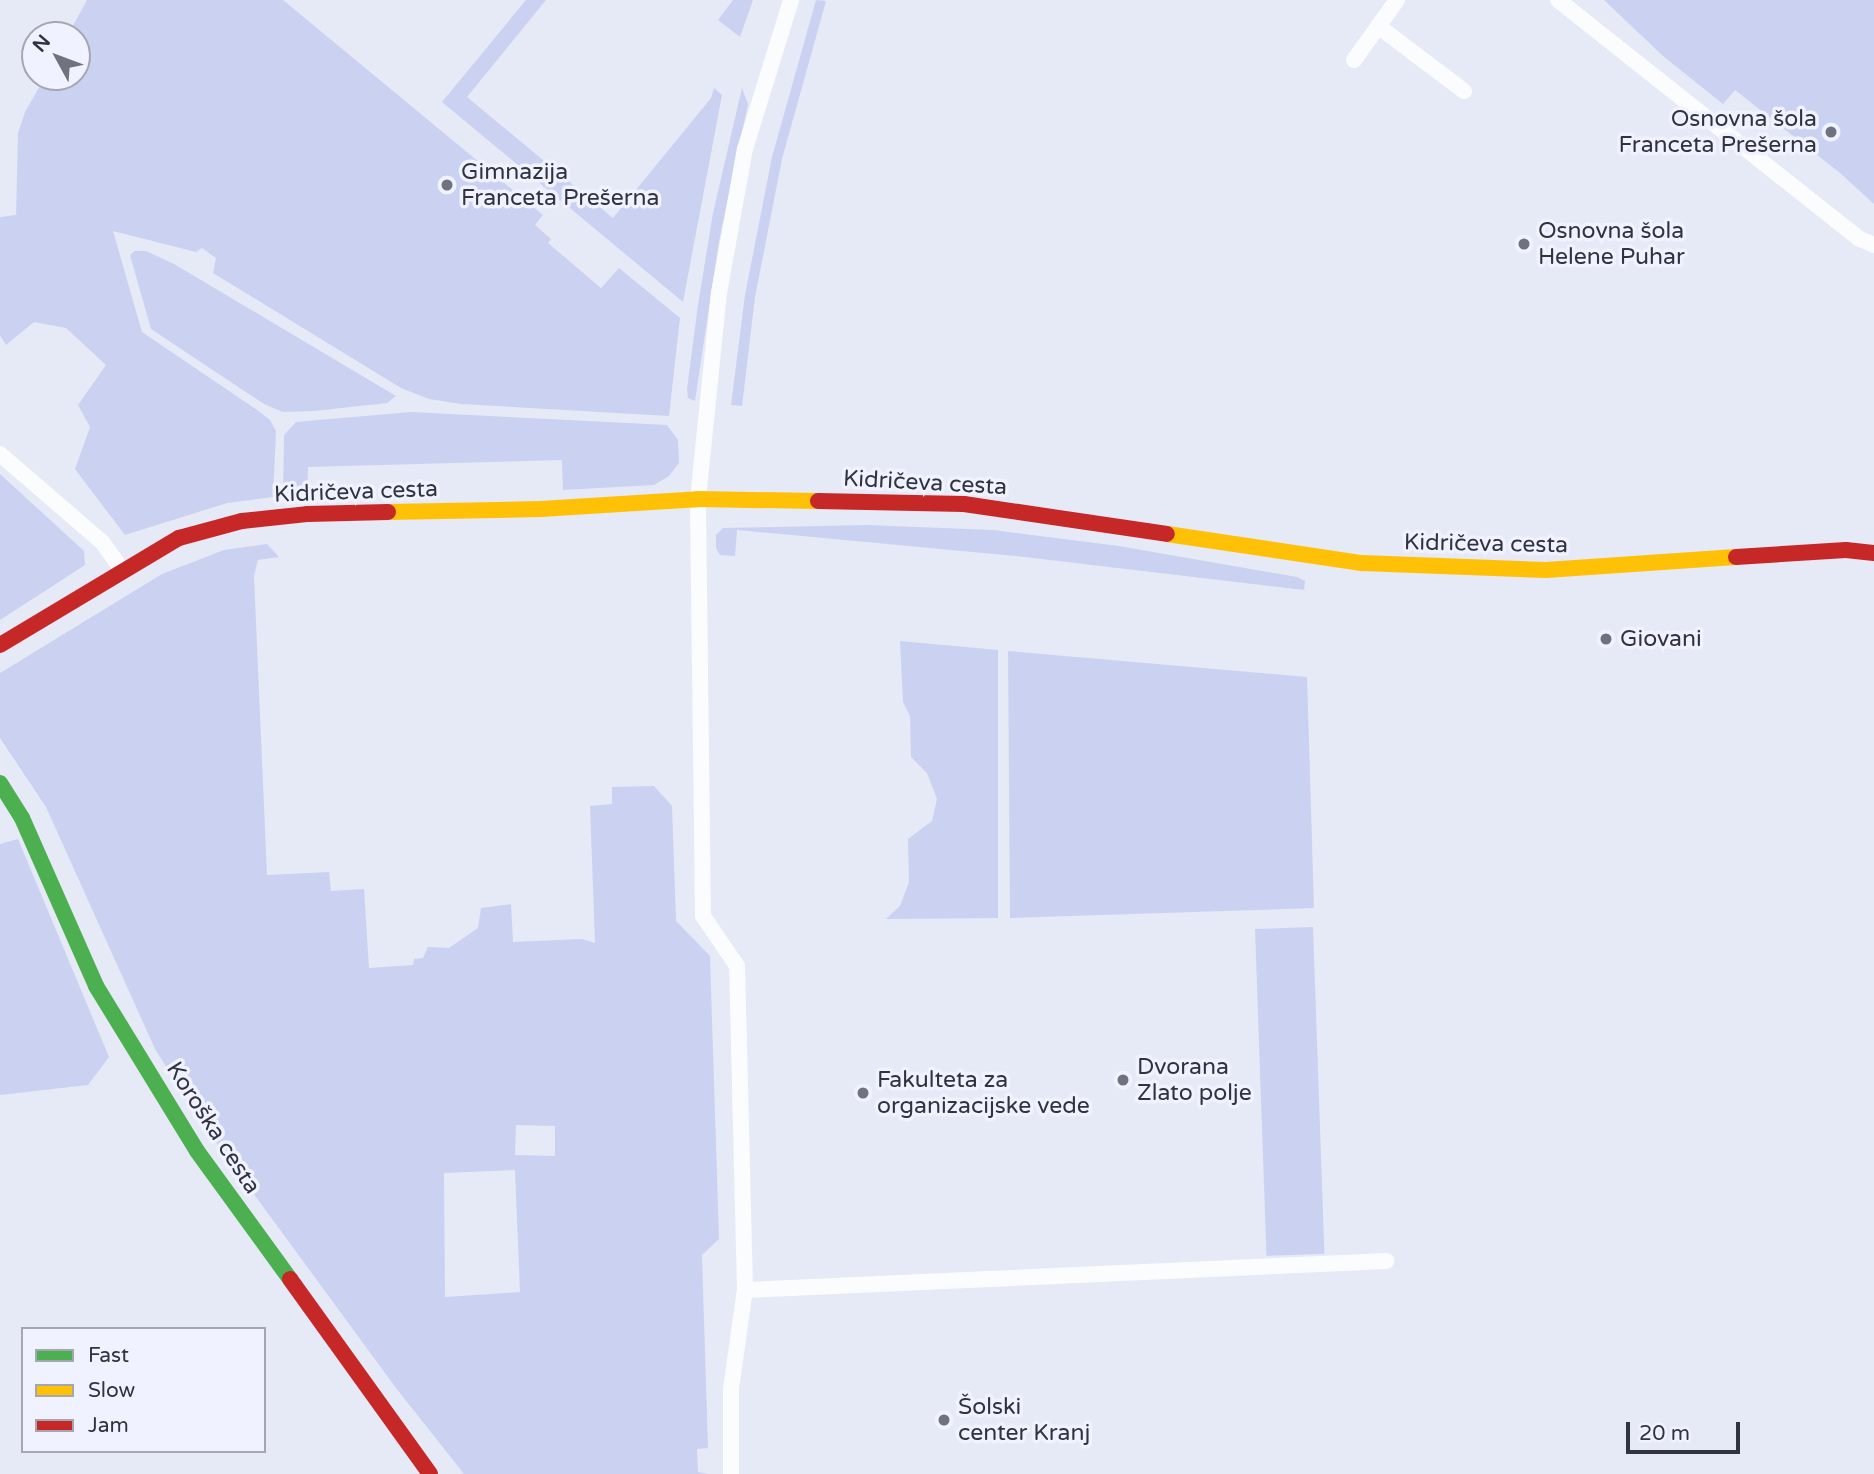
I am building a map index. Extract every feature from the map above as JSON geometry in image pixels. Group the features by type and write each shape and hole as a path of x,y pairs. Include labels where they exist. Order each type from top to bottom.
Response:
{"street":[{"name":"Kidričeva cesta","path":"0,645 179,538 242,521 307,514 541,509 698,499 964,504 1362,563 1546,570 1846,550 1874,553"},
{"name":"Koroška cesta","path":"0,783 22,818 96,986 197,1151 430,1474"}],"lane":[{"path":"731,1474 731,1389 745,1290 737,966 703,916 698,499 719,293 743,162 791,0"},
{"path":"1353,60 1397,0"},
{"path":"1558,0 1860,239 1874,245"},
{"path":"1378,26 1464,91"},
{"path":"0,454 102,542 122,570"},
{"path":"745,1290 1387,1261"}],"shaded area":[{"path":"87,0 283,0 543,215 535,225 551,239 548,243 601,288 619,268 680,318 669,416 461,404 429,399 401,388 213,273 216,258 202,248 196,252 113,231 142,332 257,410 270,420 276,431 273,497 227,503 125,535 75,469 90,427 78,405 106,365 66,328 34,322 6,345 0,335 0,217 16,215 18,133 25,112 37,91 91,91 91,21 76,21"},
{"path":"526,0 546,0 467,97 613,218 711,98 714,88 722,95 683,302 442,102"},
{"path":"733,0 753,0 740,37 718,20"},
{"path":"816,0 826,1 782,159 755,297 742,406 731,405 745,295 772,157"},
{"name":"Osnovna šola Franceta Prešerna","path":"1604,0 1874,0 1874,204 1840,173 1735,90 1723,104 1663,56"},
{"path":"742,88 748,104 719,241 695,401 688,398 687,389 698,305 713,213"},
{"path":"135,251 146,251 174,264 396,396 387,403 314,411 283,412 264,404 151,329 130,255"},
{"path":"411,412 667,425 678,440 679,463 669,476 654,485 563,490 562,460 308,467 307,496 283,497 284,435 296,422"},
{"path":"0,474 84,551 85,565 0,620"},
{"path":"867,525 993,530 1119,546 1297,577 1305,581 1304,590 1015,556 737,530 735,556 720,555 716,548 716,535 723,528"},
{"path":"267,544 279,557 258,560 254,576 267,875 329,872 331,891 364,889 369,968 413,965 414,959 423,958 428,947 449,948 478,928 481,908 511,904 513,942 582,939 595,943 590,806 612,804 612,787 654,786 672,806 676,921 710,956 719,1239 702,1255 708,1448 697,1449 698,1472 709,1474 464,1474 396,1388 198,1118 155,1049 46,807 0,738 0,673 162,574 224,550","holes":["516,1125 555,1126 555,1156 515,1155","515,1170 520,1292 445,1297 444,1173"]},
{"path":"900,641 998,650 998,918 886,919 900,906 909,882 908,839 932,821 937,799 927,773 911,757 910,716 903,702"},
{"path":"1008,651 1307,677 1314,908 1010,918"},
{"path":"18,839 109,1057 88,1085 0,1095 0,844"},
{"path":"1313,927 1324,1254 1266,1256 1255,929"}],"traffic: fast":[{"path":"0,783 22,818 96,986 197,1151 290,1279"}],"traffic: slow":[{"path":"388,512 541,509 698,499 818,501"},
{"path":"1167,534 1362,563 1546,570 1736,557"}],"traffic: jam":[{"path":"818,501 964,504 1167,534"},
{"path":"0,645 179,538 242,521 307,514 388,512"},
{"path":"1736,557 1846,550 1874,553"},
{"path":"290,1279 430,1474"}],"place":[{"name":"Osnovna šola Franceta Prešerna","path":"1831,132"},
{"name":"Gimnazija Franceta Prešerna","path":"447,185"},
{"name":"Osnovna šola Helene Puhar","path":"1524,244"},
{"name":"Giovani","path":"1606,639"},
{"name":"Dvorana Zlato polje","path":"1123,1080"},
{"name":"Fakulteta za organizacijske vede","path":"863,1093"},
{"name":"Šolski center Kranj","path":"944,1420"}]}
